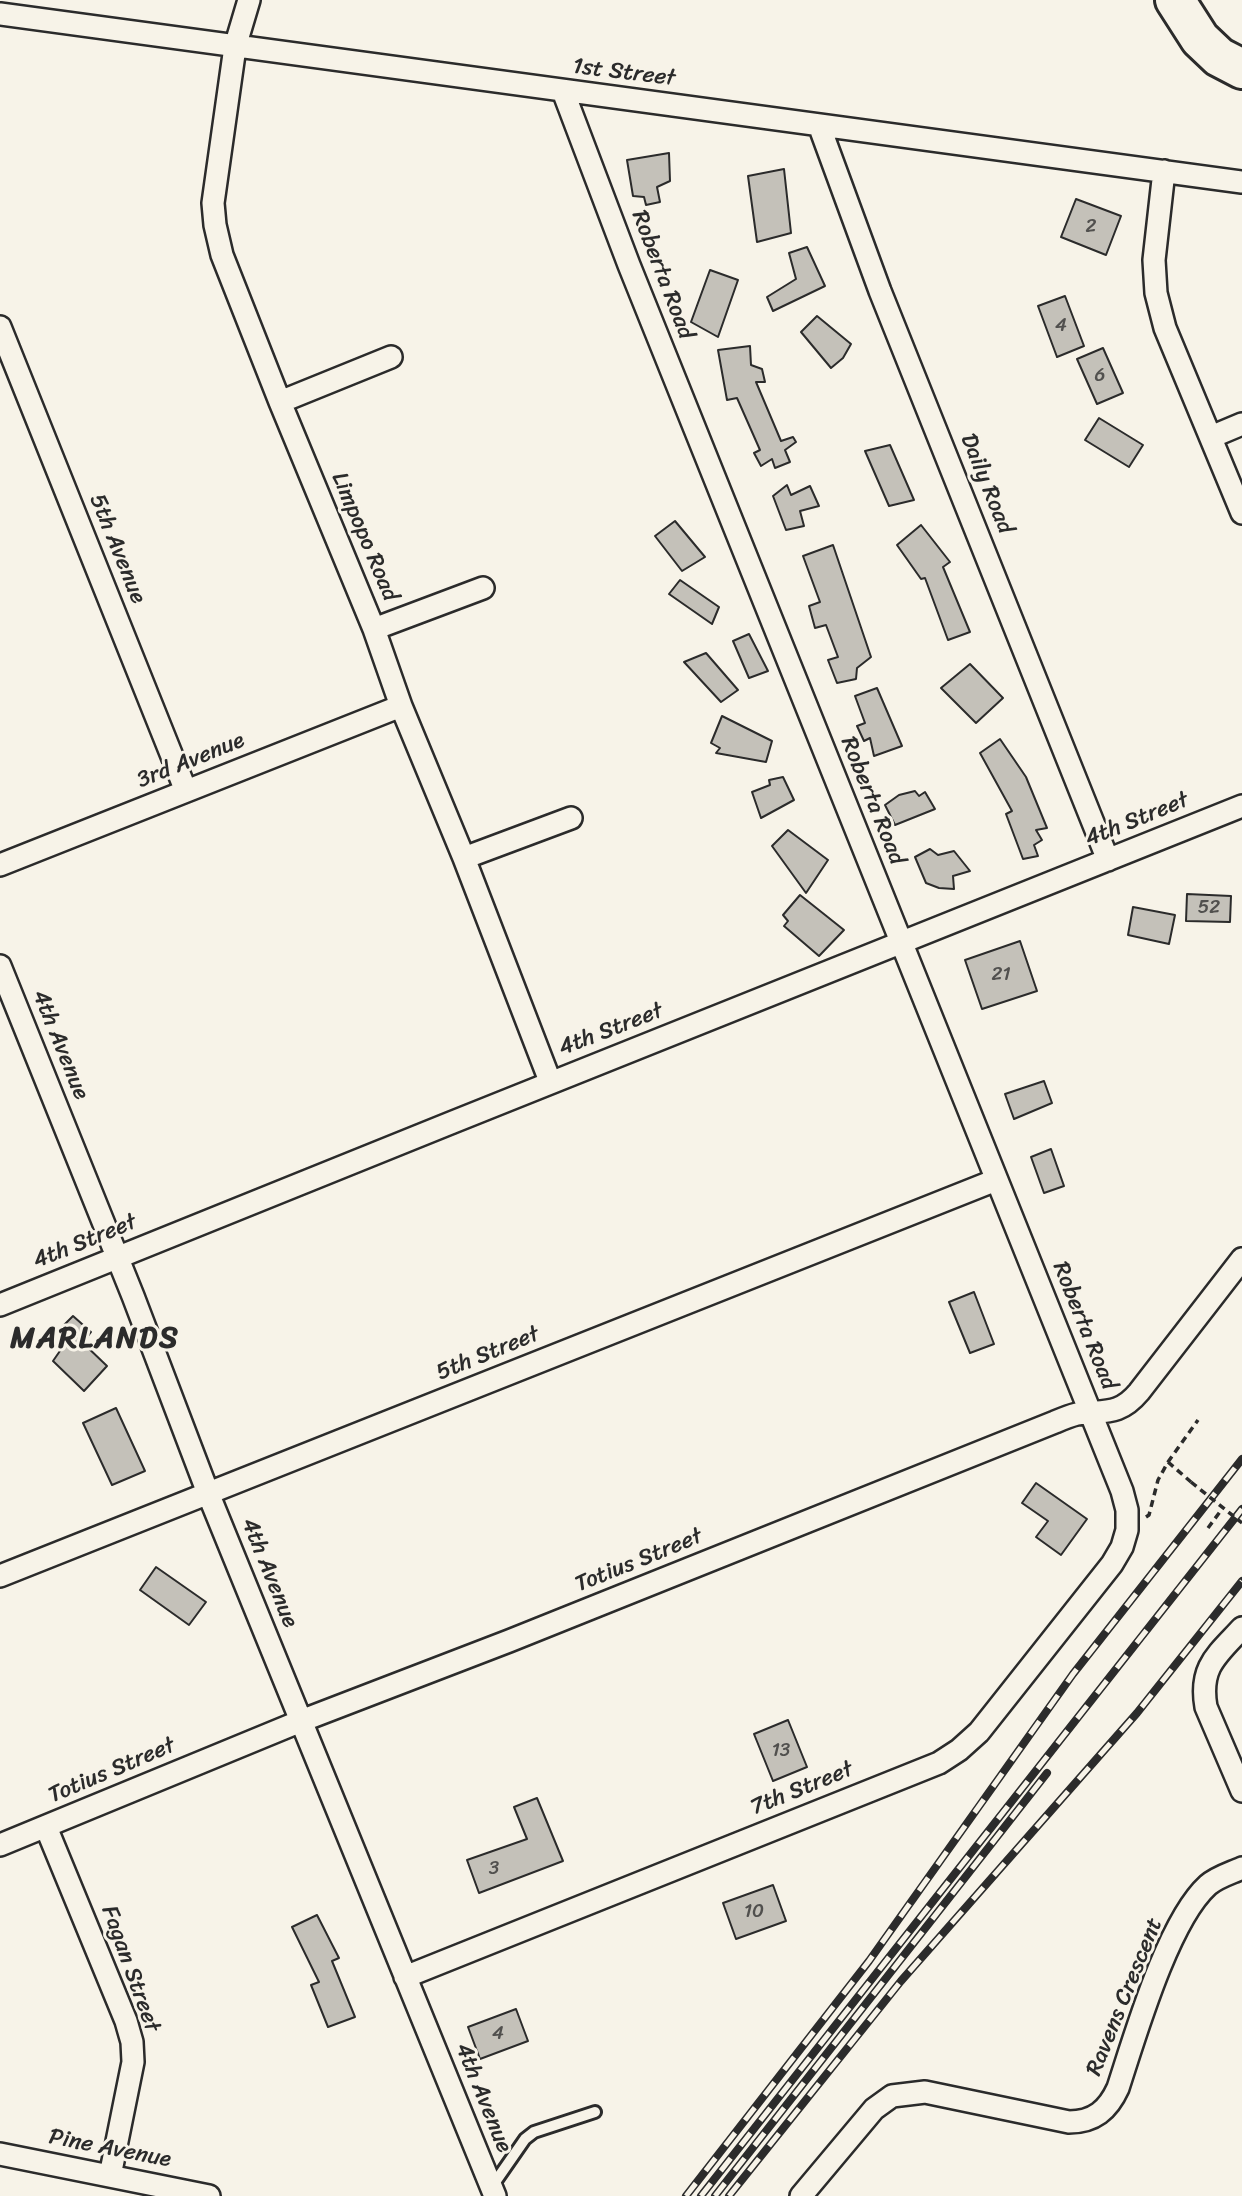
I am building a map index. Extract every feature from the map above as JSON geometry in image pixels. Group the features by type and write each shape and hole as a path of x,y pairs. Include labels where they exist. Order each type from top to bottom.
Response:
{"highway":[{"path":"1182,5 1200,39 1219,57 1242,69"}],"street":[{"name":"Limpopo Road","path":"250,0 235,47 213,203 222,255 374,629 401,706 464,858 550,1082"},
{"name":"1st Street","path":"0,14 564,92 1242,181"},
{"name":"Roberta Road","path":"564,92 639,291 1092,1413 1122,1491 1127,1510 1127,1530"},
{"name":"Daily Road","path":"819,125 880,291 1108,860"},
{"path":"1164,172 1154,260 1156,293 1165,328 1242,513"},
{"name":"5th Avenue","path":"0,327 186,792"},
{"path":"280,402 391,356"},
{"path":"1211,437 1242,424"},
{"path":"374,629 483,588"},
{"name":"3rd Avenue","path":"0,865 401,706"},
{"name":"4th Street","path":"0,1305 1242,806"},
{"path":"464,858 571,818"},
{"name":"4th Avenue","path":"0,967 117,1257 208,1493 493,2192"},
{"name":"5th Street","path":"0,1576 996,1180"},
{"name":"Totius Street","path":"0,1845 301,1721 509,1642 1055,1422 1074,1415 1121,1409 1131,1402 1242,1259"},
{"name":"7th Street","path":"405,1977 939,1763 959,1750 979,1731 1112,1564 1122,1547 1127,1530"},
{"path":"1242,1628 1210,1664 1205,1677 1204,1696 1206,1707 1242,1791"},
{"name":"Fagan Street","path":"46,1827 126,2021 132,2042 133,2062 110,2176"},
{"name":"Ravens Crescent","path":"802,2196 874,2109 892,2096 925,2092 1069,2122 1099,2114 1113,2099 1118,2088 1147,2003 1186,1916 1208,1885 1242,1868"},
{"name":"Pine Avenue","path":"0,2154 209,2196"}],"lane":[{"path":"493,2192 525,2139 534,2132 594,2112"}],"path":[{"path":"1127,1530 1149,1515 1158,1480 1198,1420"},
{"path":"1168,1462 1242,1523"},
{"path":"1208,1528 1222,1509"}],"building":[{"path":"669,153 670,181 657,187 660,202 646,205 644,197 633,196 627,160"},
{"path":"784,169 791,233 757,242 748,176"},
{"path":"1076,199 1121,216 1106,255 1061,237"},
{"path":"807,247 825,286 773,311 767,297 796,279 789,253"},
{"path":"710,270 738,280 718,337 691,322"},
{"path":"1065,296 1084,346 1057,357 1038,306"},
{"path":"817,316 851,344 843,358 831,368 801,332"},
{"path":"750,346 751,365 762,369 765,382 756,382 781,441 793,437 796,442 785,450 790,462 775,468 772,459 761,466 754,453 760,450 737,398 727,400 718,350"},
{"path":"1103,348 1123,393 1097,404 1077,359"},
{"path":"1099,418 1143,445 1129,467 1085,440"},
{"path":"890,445 914,500 889,506 865,451"},
{"path":"787,485 791,495 810,486 819,506 800,511 804,526 786,530 773,496"},
{"path":"675,521 705,557 682,571 655,536"},
{"path":"921,525 950,562 943,567 970,632 948,640 925,578 921,579 897,545"},
{"path":"833,545 871,657 857,668 856,679 837,683 828,660 838,657 826,625 815,628 809,606 820,602 803,556"},
{"path":"680,580 719,607 712,624 669,594"},
{"path":"749,634 768,671 749,678 733,641"},
{"path":"706,653 738,690 721,702 684,662"},
{"path":"970,664 1003,698 976,723 941,688"},
{"path":"877,688 902,746 874,756 870,738 864,741 857,726 865,723 855,696"},
{"path":"722,716 772,741 766,762 716,753 720,748 711,743"},
{"path":"1000,739 1026,777 1047,828 1036,830 1042,840 1034,845 1038,856 1023,859 1006,814 1012,811 980,753"},
{"path":"783,777 794,800 761,818 752,792 770,785 769,780"},
{"path":"915,791 919,796 925,792 935,809 895,825 885,805 899,795"},
{"path":"788,830 828,860 806,893 772,846"},
{"path":"930,849 938,855 954,851 970,871 953,876 954,889 939,888 926,883 915,857"},
{"path":"1187,894 1231,896 1230,922 1186,921"},
{"path":"800,895 844,930 819,956 784,926 788,921 783,915"},
{"path":"1133,907 1175,915 1169,944 1128,935"},
{"path":"1020,941 1037,991 982,1009 965,960"},
{"path":"1044,1081 1052,1103 1014,1119 1005,1094"},
{"path":"1051,1149 1064,1186 1044,1193 1031,1157"},
{"path":"974,1292 994,1344 970,1353 949,1302"},
{"path":"73,1316 91,1332 83,1343 107,1366 84,1391 53,1361 68,1337 60,1329"},
{"path":"116,1408 145,1471 112,1485 83,1423"},
{"path":"1036,1483 1087,1519 1061,1555 1036,1537 1048,1521 1022,1503"},
{"path":"156,1567 206,1602 189,1625 140,1590"},
{"path":"788,1720 807,1767 773,1781 754,1734"},
{"path":"537,1798 563,1861 479,1893 467,1860 527,1839 514,1807"},
{"path":"773,1885 786,1921 736,1939 723,1903"},
{"path":"317,1915 339,1958 332,1961 355,2017 328,2027 311,1985 319,1982 292,1927"},
{"path":"516,2009 528,2041 480,2059 468,2027"}],"railway":[{"path":"686,2196 869,1961 1073,1674 1242,1459"},
{"path":"701,2196 1242,1509"},
{"path":"729,2196 901,1981 1137,1713 1242,1581"},
{"path":"715,2196 1047,1773"}],"district":[{"name":"MARLANDS","path":"95,1339"}]}
